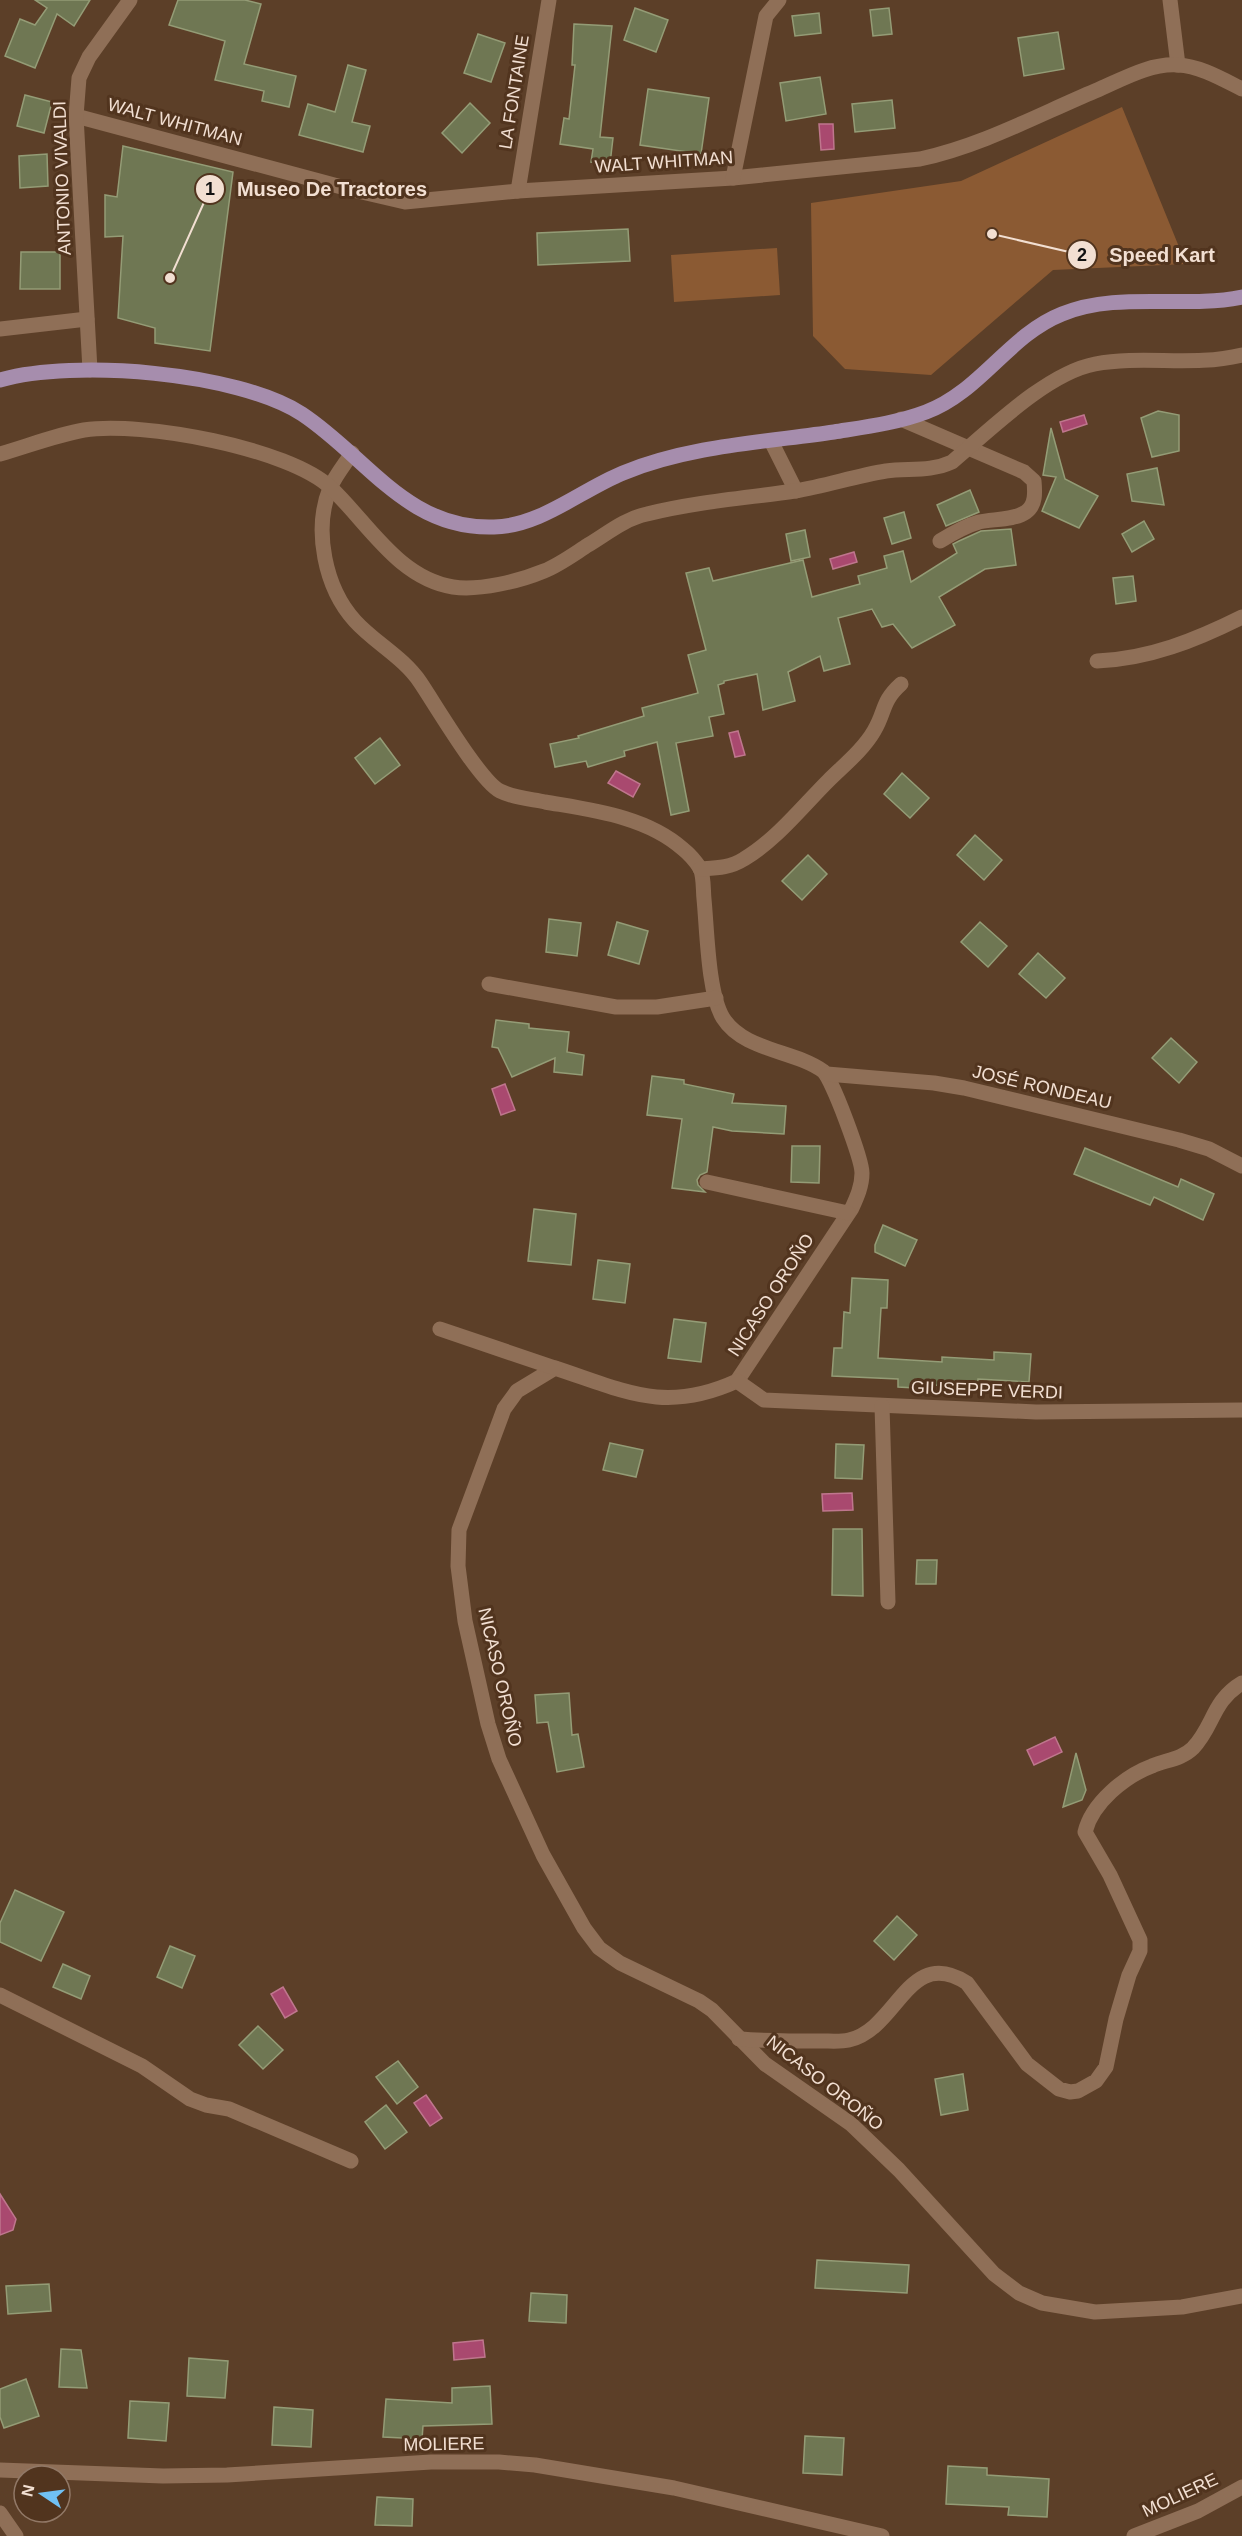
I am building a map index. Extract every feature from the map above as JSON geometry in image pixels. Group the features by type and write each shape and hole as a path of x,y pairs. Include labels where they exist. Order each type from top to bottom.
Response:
{"main road":[{"path":"0,380 31,374 90,370 171,376 256,392 299,412 352,453 391,490 424,513 464,525 499,527 522,522 552,510 627,471 676,457 901,419 927,412 946,402 984,373 1028,333 1063,313 1104,304 1202,301 1242,297"}],"street":[{"name":"ANTONIO VIVALDI","path":"90,370 76,116 80,78 89,57 130,0"},
{"name":"LA FONTAINE","path":"518,191 549,0"},
{"path":"733,178 766,16 779,0"},
{"path":"1170,0 1178,65"},
{"name":"WALT WHITMAN","path":"76,116 349,189 405,201 518,191 733,178 920,159 945,154 1146,69 1178,65 1210,73 1242,89"},
{"path":"0,329 87,319"},
{"path":"0,454 84,430 137,429 263,452 309,471 330,487 391,552 412,570 433,582 455,587 488,586 544,571 591,543 620,522 646,514 796,491 888,471 940,467 967,449 1049,383 1067,372 1095,364 1213,360 1242,355"},
{"path":"901,419 1024,472 1034,481 1036,494 1032,507 1025,513 979,522 940,541"},
{"path":"771,441 796,491"},
{"path":"352,453 330,487 324,510 322,537 327,564 344,606 356,621 410,667 492,786 516,796 605,813 628,820 661,834 676,844 700,869 716,998 723,1017 738,1033 752,1041 812,1064 827,1074"},
{"path":"1096,661 1167,649 1208,634 1242,617"},
{"path":"700,869 725,868 743,860 764,846 860,749 875,730 882,707 890,694 901,684"},
{"path":"489,984 616,1007 657,1007 716,998"},
{"name":"JOSÉ RONDEAU","path":"827,1074 934,1083 964,1088 1179,1140 1209,1149 1242,1166"},
{"name":"NICASO OROÑO","path":"827,1074 859,1154 862,1172 860,1191 848,1213 737,1381 715,1391 672,1399 628,1392 555,1368 517,1391 504,1409 459,1530 458,1566 465,1621 488,1724 499,1759 543,1855 584,1928 600,1948 620,1964 699,2001 712,2010 765,2064 851,2124 873,2143 994,2274 1019,2293 1042,2303 1095,2312 1182,2307 1242,2296"},
{"path":"707,1182 848,1213"},
{"path":"440,1329 555,1368"},
{"name":"GIUSEPPE VERDI","path":"737,1381 764,1400 1036,1412 1242,1410"},
{"path":"882,1406 888,1602"},
{"path":"739,2039 776,2042 848,2041 866,2034 886,2017 905,1991 920,1977 933,1973 956,1976 968,1983 1027,2064 1059,2089 1070,2092 1096,2081 1106,2067 1116,2019 1129,1975 1140,1951 1140,1940 1110,1875 1085,1832 1091,1813 1131,1778 1150,1766 1187,1754 1196,1745 1220,1702 1229,1691 1242,1683"},
{"path":"0,1995 142,2066 190,2099 206,2105 230,2109 351,2161"},
{"name":"MOLIERE","path":"0,2470 184,2476 431,2462 499,2462 535,2465 674,2488 882,2536"},
{"name":"MOLIERE","path":"1134,2536 1198,2511 1242,2487"},
{"path":"0,2513 16,2536"}],"shaded area":[{"path":"1122,107 1186,264 1053,270 931,375 845,369 813,336 811,203 961,181"},
{"path":"819,124 833,124 834,149 821,150"},
{"path":"777,248 780,295 674,302 671,255"},
{"path":"1084,415 1087,424 1063,432 1060,422"},
{"path":"854,552 857,562 833,569 830,559"},
{"path":"738,731 745,755 735,757 729,733"},
{"path":"616,771 640,784 633,797 608,783"},
{"path":"505,1084 515,1110 501,1115 492,1089"},
{"path":"852,1493 853,1510 823,1511 822,1494"},
{"path":"1055,1737 1062,1752 1034,1765 1027,1750"},
{"path":"283,1987 297,2011 285,2018 271,1994"},
{"path":"426,2095 442,2118 430,2126 414,2103"},
{"path":"0,2194 16,2219 13,2230 0,2235"},
{"path":"483,2340 485,2357 454,2360 453,2343"}],"building":[{"path":"35,0 90,0 74,26 57,14 35,68 5,56 20,19 35,25 47,8"},
{"path":"178,0 245,0 261,4 244,64 296,76 289,107 262,101 264,91 215,80 225,41 169,25"},
{"path":"635,8 668,20 656,52 624,40"},
{"path":"889,8 892,34 873,36 870,10"},
{"path":"819,13 821,33 795,36 792,16"},
{"path":"574,24 612,26 600,137 613,138 610,164 591,162 593,149 560,144 564,118 569,119 575,65 572,65"},
{"path":"1058,32 1064,69 1024,76 1018,38"},
{"path":"478,34 505,43 491,82 464,73"},
{"path":"348,65 366,70 352,122 370,126 363,152 299,135 308,104 335,112"},
{"path":"820,77 826,114 786,121 780,83"},
{"path":"648,89 709,98 701,154 640,145"},
{"path":"25,95 52,102 44,133 17,126"},
{"path":"892,100 895,128 855,132 852,104"},
{"path":"470,103 490,123 462,153 442,133"},
{"path":"123,146 233,172 210,351 155,343 155,328 118,318 123,236 105,237 105,195 117,197"},
{"path":"47,154 48,186 20,188 19,156"},
{"path":"628,229 630,261 538,265 537,233"},
{"path":"21,252 60,252 60,289 20,289"},
{"path":"1158,411 1179,415 1179,451 1152,457 1141,418"},
{"path":"1051,428 1065,479 1098,496 1079,528 1042,511 1056,477 1043,475"},
{"path":"1157,468 1164,505 1132,501 1127,474"},
{"path":"970,490 979,512 946,526 937,505"},
{"path":"904,512 911,538 892,544 884,518"},
{"path":"1144,521 1154,539 1132,552 1122,534"},
{"path":"1011,529 1016,565 985,569 939,597 955,625 912,648 893,624 882,627 872,609 838,618 850,664 824,671 820,656 788,672 795,701 763,710 757,674 724,681 718,685 724,714 709,717 713,736 676,743 689,811 671,815 657,742 624,751 625,756 588,767 586,761 555,767 550,744 579,738 578,736 644,716 642,708 698,693 688,655 706,650 686,573 709,568 713,581 803,560 812,597 860,584 858,576 887,568 884,556 903,551 911,582 957,553 953,544 981,531"},
{"path":"805,530 810,557 791,561 786,534"},
{"path":"1133,576 1136,601 1116,604 1113,578"},
{"path":"380,738 400,765 375,784 355,758"},
{"path":"902,773 929,798 910,818 884,794"},
{"path":"975,835 1002,860 984,880 957,855"},
{"path":"808,855 827,874 802,900 782,881"},
{"path":"549,919 581,923 577,956 546,952"},
{"path":"617,922 648,931 639,964 608,955"},
{"path":"980,922 1007,946 988,967 961,942"},
{"path":"1038,953 1065,978 1046,998 1019,974"},
{"path":"496,1020 529,1024 529,1028 569,1032 567,1052 584,1055 582,1075 554,1072 555,1058 512,1077 498,1048 492,1047"},
{"path":"1171,1038 1197,1062 1179,1083 1152,1058"},
{"path":"652,1076 684,1080 684,1084 734,1094 732,1103 786,1106 784,1134 732,1131 713,1127 707,1172 700,1175 697,1180 698,1185 705,1192 672,1188 682,1119 647,1115"},
{"path":"792,1146 820,1146 819,1183 791,1182"},
{"path":"1085,1148 1178,1187 1181,1179 1214,1194 1203,1220 1154,1197 1150,1205 1074,1174"},
{"path":"534,1209 576,1214 571,1265 528,1261"},
{"path":"883,1225 917,1240 905,1266 875,1252 875,1245"},
{"path":"598,1260 630,1264 625,1303 593,1299"},
{"path":"852,1278 888,1280 887,1308 881,1308 878,1358 942,1362 942,1357 994,1360 994,1352 1031,1354 1029,1382 978,1379 977,1387 935,1385 934,1389 898,1387 898,1379 832,1376 834,1348 842,1348 844,1312 850,1313"},
{"path":"674,1319 706,1323 701,1362 668,1358"},
{"path":"610,1443 643,1450 636,1477 603,1470"},
{"path":"836,1444 864,1445 862,1479 835,1478"},
{"path":"833,1529 862,1529 863,1596 832,1595"},
{"path":"917,1560 937,1560 936,1584 916,1584"},
{"path":"569,1693 572,1735 578,1734 584,1767 557,1772 548,1722 537,1723 535,1695"},
{"path":"1076,1753 1086,1790 1082,1800 1063,1807"},
{"path":"15,1890 64,1912 41,1961 0,1942 0,1923"},
{"path":"897,1916 917,1935 894,1960 874,1941"},
{"path":"170,1946 195,1956 182,1988 157,1977"},
{"path":"63,1964 90,1976 81,1999 53,1987"},
{"path":"258,2026 283,2050 263,2069 239,2045"},
{"path":"398,2061 418,2087 397,2104 376,2077"},
{"path":"963,2074 968,2110 941,2115 935,2079"},
{"path":"386,2105 407,2132 385,2149 365,2122"},
{"path":"817,2260 909,2265 907,2293 815,2288"},
{"path":"49,2284 51,2311 8,2314 6,2286"},
{"path":"531,2293 567,2295 566,2323 529,2321"},
{"path":"61,2349 81,2350 87,2388 59,2387"},
{"path":"189,2358 228,2361 225,2398 187,2396"},
{"path":"26,2379 39,2416 4,2428 0,2417 0,2389"},
{"path":"490,2386 492,2424 423,2426 422,2439 383,2437 386,2399 452,2403 452,2388"},
{"path":"130,2401 169,2403 166,2441 128,2438"},
{"path":"274,2407 313,2410 311,2447 272,2445"},
{"path":"805,2436 844,2438 842,2475 803,2473"},
{"path":"948,2466 987,2468 987,2475 1049,2479 1047,2517 1008,2515 1009,2507 946,2504"},
{"path":"377,2497 413,2499 412,2526 375,2525"}],"place":[{"name":"Speed Kart","path":"992,234"},
{"name":"Museo De Tractores","path":"170,278"}]}
